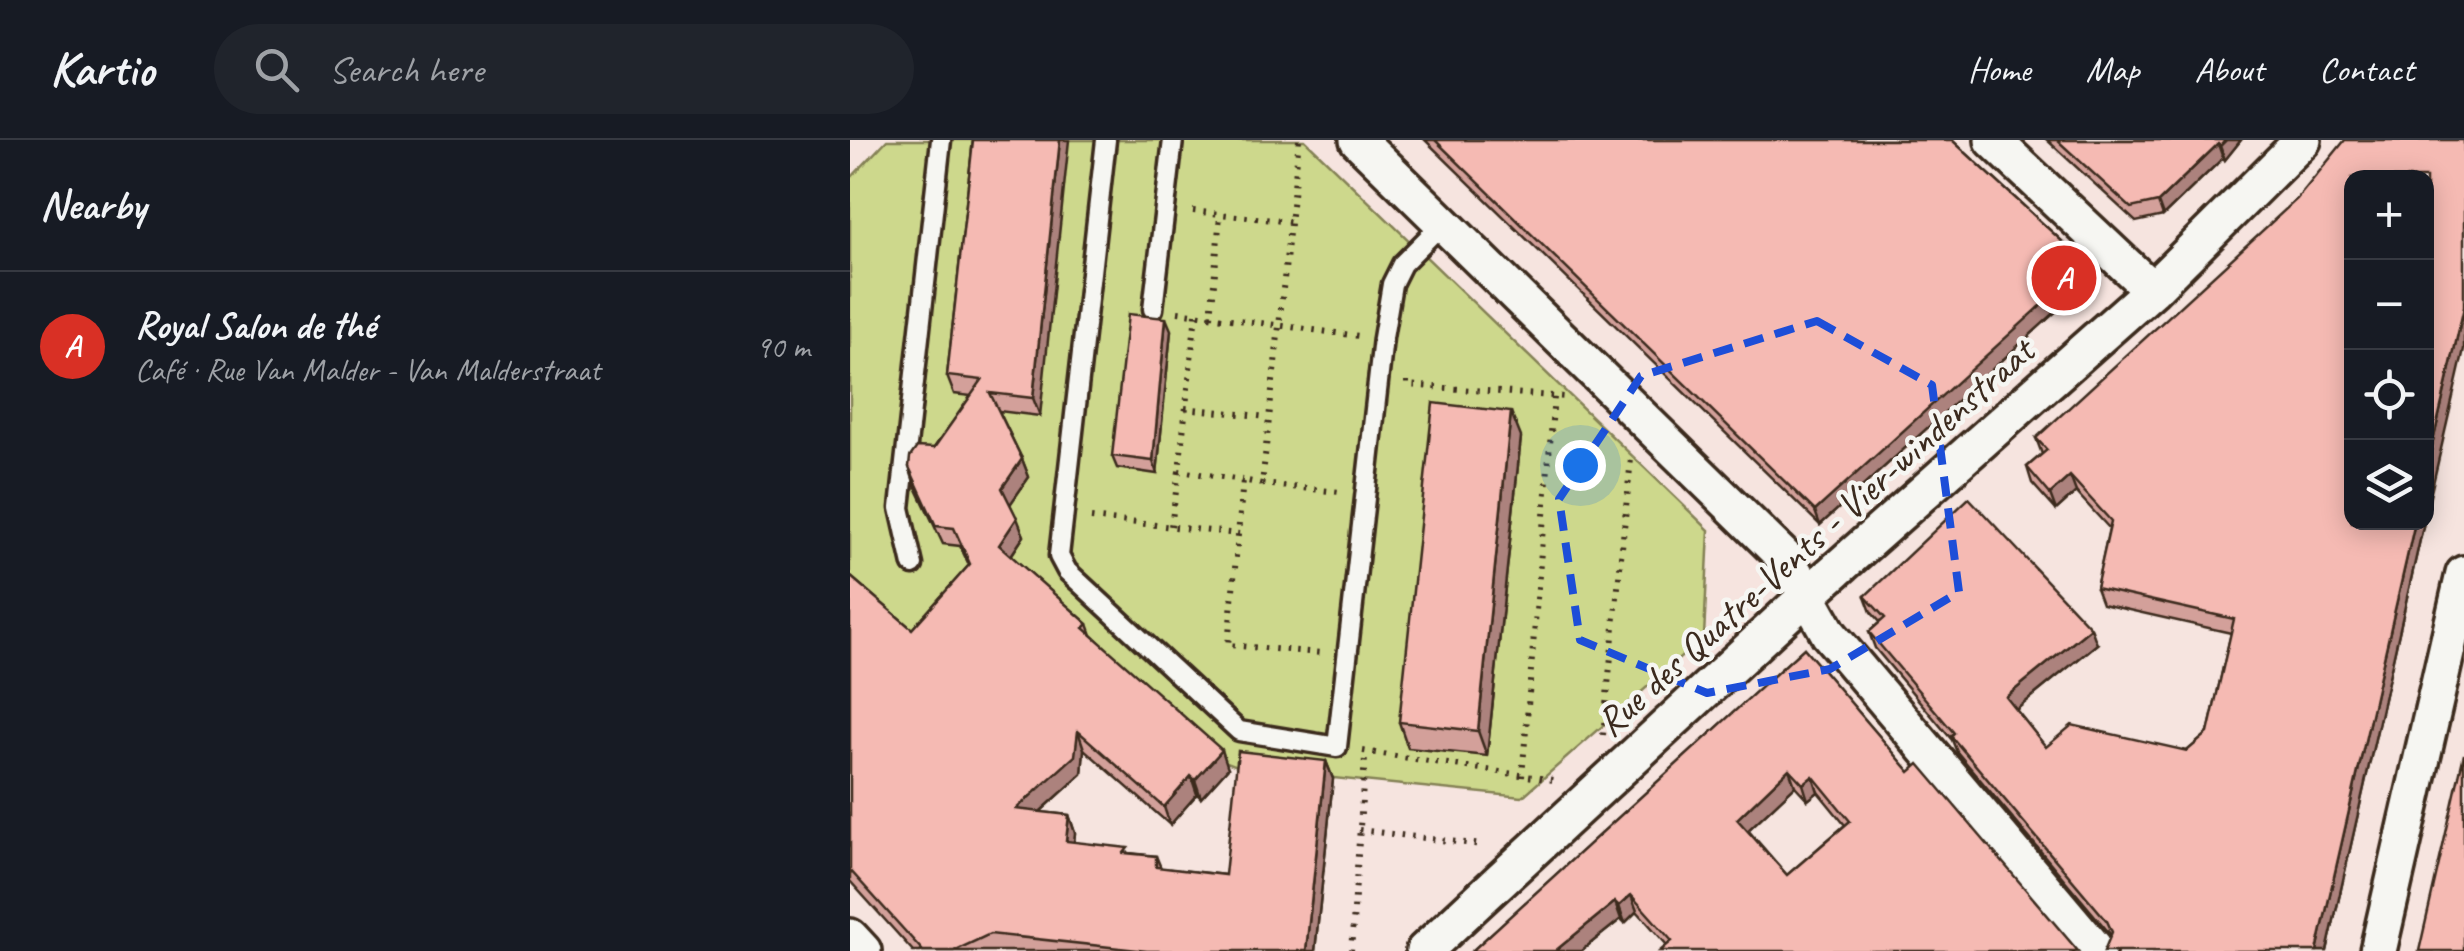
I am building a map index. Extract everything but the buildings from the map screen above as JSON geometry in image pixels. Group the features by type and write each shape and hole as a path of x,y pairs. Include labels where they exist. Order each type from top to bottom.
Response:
{"street":[{"path":"1358,140 1788,561 1828,634 2097,951"},
{"path":"1993,140 2152,290"},
{"name":"Rue des Quatre-Vents - Vier-windenstraat","path":"1424,951 1809,594 2152,290 2302,140"},
{"path":"2378,951 2464,574"},
{"path":"850,937 863,951"}],"lane":[{"path":"914,565 900,508 942,140"},
{"path":"1106,140 1059,556 1067,571 1239,731 1337,747 1392,284 1402,264 1443,223"},
{"path":"1153,309 1173,140"}],"path":[{"path":"1262,484 1298,140"},
{"path":"1166,208 1291,222"},
{"path":"1210,316 1220,215"},
{"path":"1153,309 1411,341 1406,384 1554,397 1568,396 1574,390"},
{"path":"1171,526 1196,314"},
{"path":"1522,777 1554,397"},
{"path":"1186,408 1268,417"},
{"path":"1351,951 1366,752 1522,777 1604,785 1603,715 1631,456 1638,450"},
{"path":"1179,471 1366,494"},
{"path":"1243,480 1228,645 1347,654"},
{"path":"1092,518 1238,534"},
{"path":"1359,830 1533,852"}],"highlighted area":[{"path":"1817,321 1932,385 1959,592 1830,669 1707,693 1580,640 1559,499 1641,376"}],"green space":[{"path":"887,140 1305,140 1709,530 1704,637 1522,797 1245,769 908,640 850,588 850,179"}],"place":[{"name":"Royal Salon de thé","path":"2064,278"}]}
